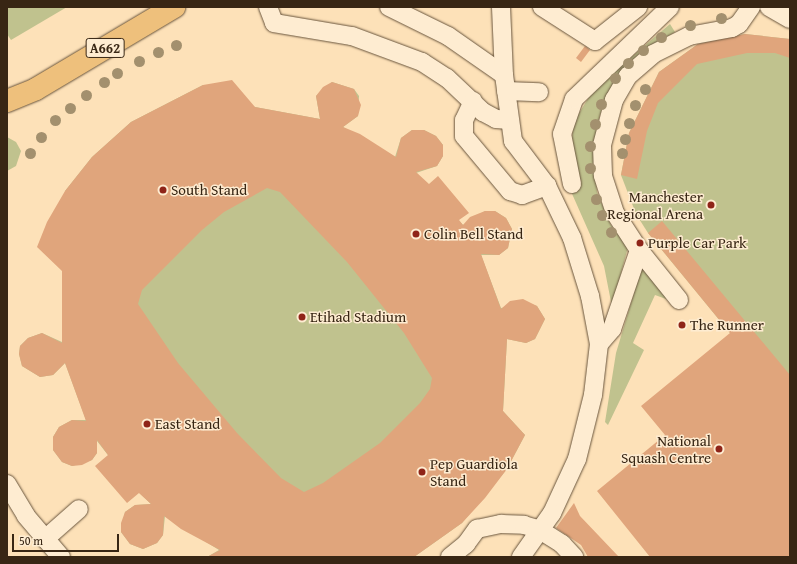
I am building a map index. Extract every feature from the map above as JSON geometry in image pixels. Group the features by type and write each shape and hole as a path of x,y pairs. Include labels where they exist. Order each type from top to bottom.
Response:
{"main road":[{"name":"A662","path":"7,101 36,89 160,11"}],"street":[{"path":"268,7 274,23 352,36 422,62 447,78 483,112 496,119 509,120"},
{"path":"389,7 448,36 505,83 539,92"},
{"path":"501,7 505,83 513,141 547,186 580,262 599,344 593,395 576,459 552,513 521,557"},
{"path":"542,7 595,41 638,7"},
{"path":"572,184 562,134 574,99 670,7"},
{"path":"679,300 639,250 615,213 603,175 604,131 619,89 640,64 664,47 689,36 732,28 739,24 751,7"},
{"path":"769,7 790,19"},
{"path":"473,101 464,120 464,136 510,192 522,195 547,186"},
{"path":"599,344 612,329 639,250"},
{"path":"7,484 45,539 61,557"},
{"path":"45,539 79,508"},
{"path":"450,557 466,544 477,529 501,524 524,525 540,530 562,544 574,557"}],"green space":[{"path":"7,7 67,7 11,40 7,34"},
{"path":"670,24 675,32 639,54 607,96 600,115 594,152 597,192 611,225 628,247 612,307 604,266 569,187 581,183 572,141 573,123 594,89"},
{"name":"Manchester Regional Arena","path":"745,34 790,39 790,393 730,333 648,233 636,214 621,175 629,133 659,72 698,44"},
{"name":"Etihad Stadium","path":"332,82 354,89 359,96 358,116 343,127 395,157 401,138 412,130 424,130 436,136 443,145 443,156 437,166 416,173 463,225 485,211 495,211 506,218 512,229 508,248 499,255 481,255 501,308 531,304 537,306 545,319 535,339 526,343 507,339 503,411 525,435 507,469 462,523 414,557 207,557 219,550 165,516 163,535 157,543 143,549 130,544 121,532 125,512 135,505 151,504 132,486 97,441 97,453 92,460 72,466 62,462 53,450 53,437 59,427 72,420 86,420 65,363 53,375 40,377 22,366 19,354 20,346 28,338 42,333 62,342 65,191 92,157 131,122 203,85 255,107 320,119 316,96"},
{"path":"7,137 16,142 21,151 16,166 7,171"},
{"path":"643,263 665,289 666,299 655,295 633,343 644,350 608,425 605,422 616,353"}],"building":[{"path":"745,34 790,39 790,58 775,53 747,53 697,64 658,103 647,131 637,179 621,175 629,133 659,72 698,44"},
{"path":"585,46 590,50 581,62 576,58"},
{"name":"Etihad Stadium","path":"232,80 255,107 320,119 316,96 323,87 332,82 354,89 361,105 358,116 343,127 360,134 396,157 401,138 412,130 424,130 436,136 443,145 443,156 437,166 416,172 429,184 438,176 469,213 459,220 463,225 470,217 485,211 495,211 506,218 512,229 508,248 499,255 481,254 501,309 510,301 523,299 537,306 545,319 535,339 526,343 507,339 503,411 525,435 507,469 485,498 462,523 414,557 207,557 220,550 181,529 164,516 163,535 157,543 143,549 130,544 121,532 121,523 125,512 135,505 151,504 139,493 127,503 95,466 108,455 97,440 97,453 92,460 82,465 72,466 62,462 53,450 53,437 59,427 72,420 86,421 65,363 53,375 40,377 22,366 19,354 20,346 28,338 42,333 62,343 62,271 37,247 47,222 65,191 92,157 131,122 203,85","holes":["267,188 280,192 347,262 404,333 432,378 430,389 420,403 380,443 323,483 304,492 281,478 237,433 178,363 138,304 142,290 202,230 224,212"]},
{"name":"National Squash Centre","path":"662,221 790,375 790,555 787,557 650,557 597,491 665,435 641,406 730,333 648,233"},
{"path":"574,503 580,516 619,557 588,557 581,545 556,528"}],"place":[{"name":"South Stand","path":"163,190"},
{"name":"Manchester Regional Arena","path":"711,205"},
{"name":"Colin Bell Stand","path":"416,234"},
{"name":"Purple Car Park","path":"640,243"},
{"name":"Etihad Stadium","path":"302,317"},
{"name":"The Runner","path":"682,325"},
{"name":"East Stand","path":"147,424"},
{"name":"National Squash Centre","path":"719,449"},
{"name":"Pep Guardiola Stand","path":"422,472"}]}
